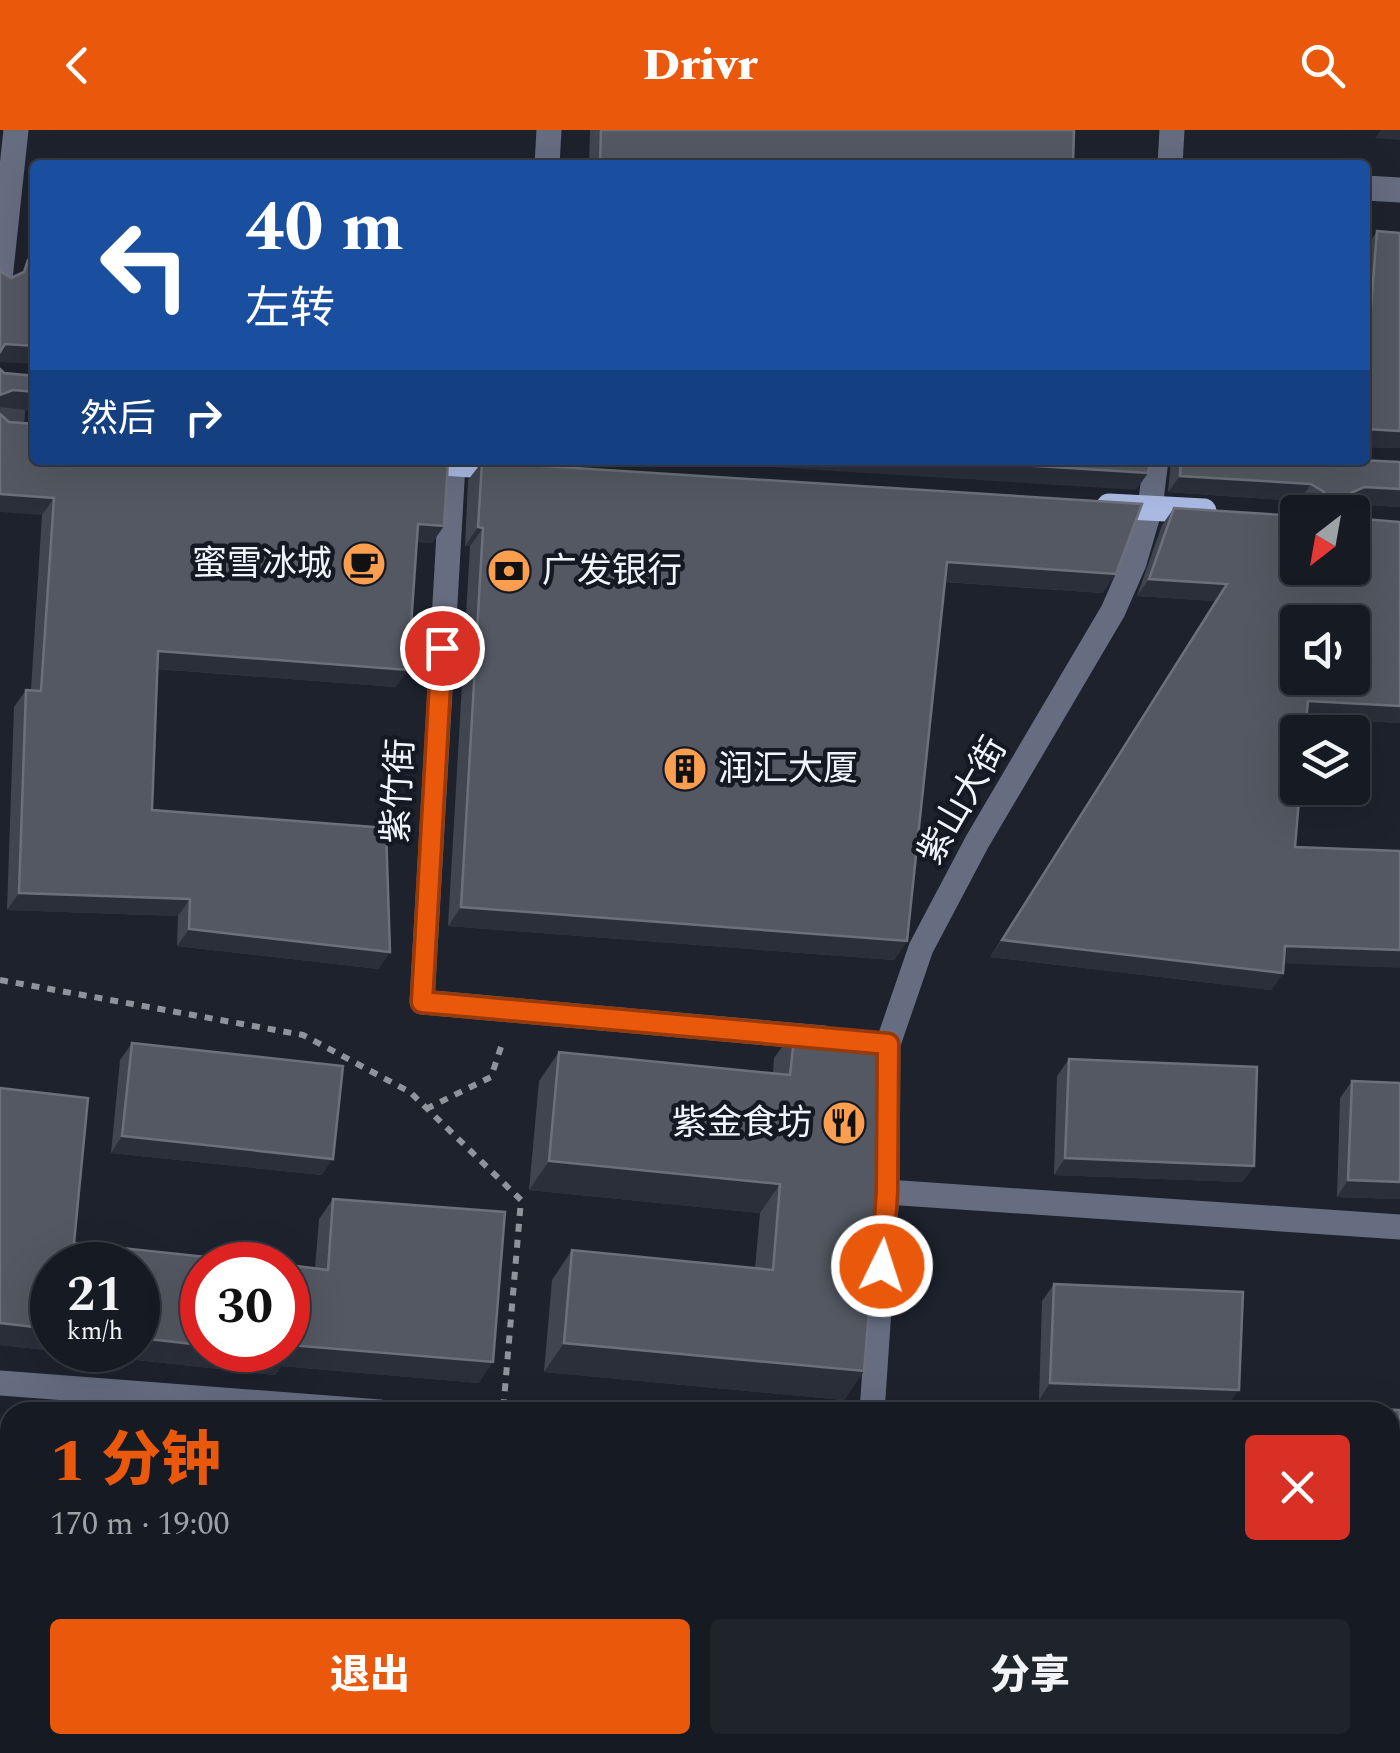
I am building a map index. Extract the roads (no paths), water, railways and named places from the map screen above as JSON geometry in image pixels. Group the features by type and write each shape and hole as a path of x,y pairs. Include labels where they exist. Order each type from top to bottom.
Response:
{"main road":[{"path":"468,465 535,470"},
{"path":"1084,504 1222,512"}],"street":[{"path":"0,280 16,130"},
{"path":"548,130 548,160"},
{"path":"1170,160 1172,130"},
{"path":"1370,188 1400,190"},
{"name":"紫竹街","path":"454,465 422,1002 869,1042"},
{"name":"紫山大街","path":"873,1402 887,1192 869,1042 977,842 1113,611 1134,564 1150,508 1155,465"},
{"path":"887,1192 1400,1227"},
{"path":"0,1383 249,1402"}],"tunnel":[{"path":"0,412 30,414"}],"place":[{"name":"蜜雪冰城","path":"364,564"},
{"name":"广发银行","path":"509,571"},
{"name":"润汇大厦","path":"685,769"},
{"name":"紫金食坊","path":"844,1123"}]}
